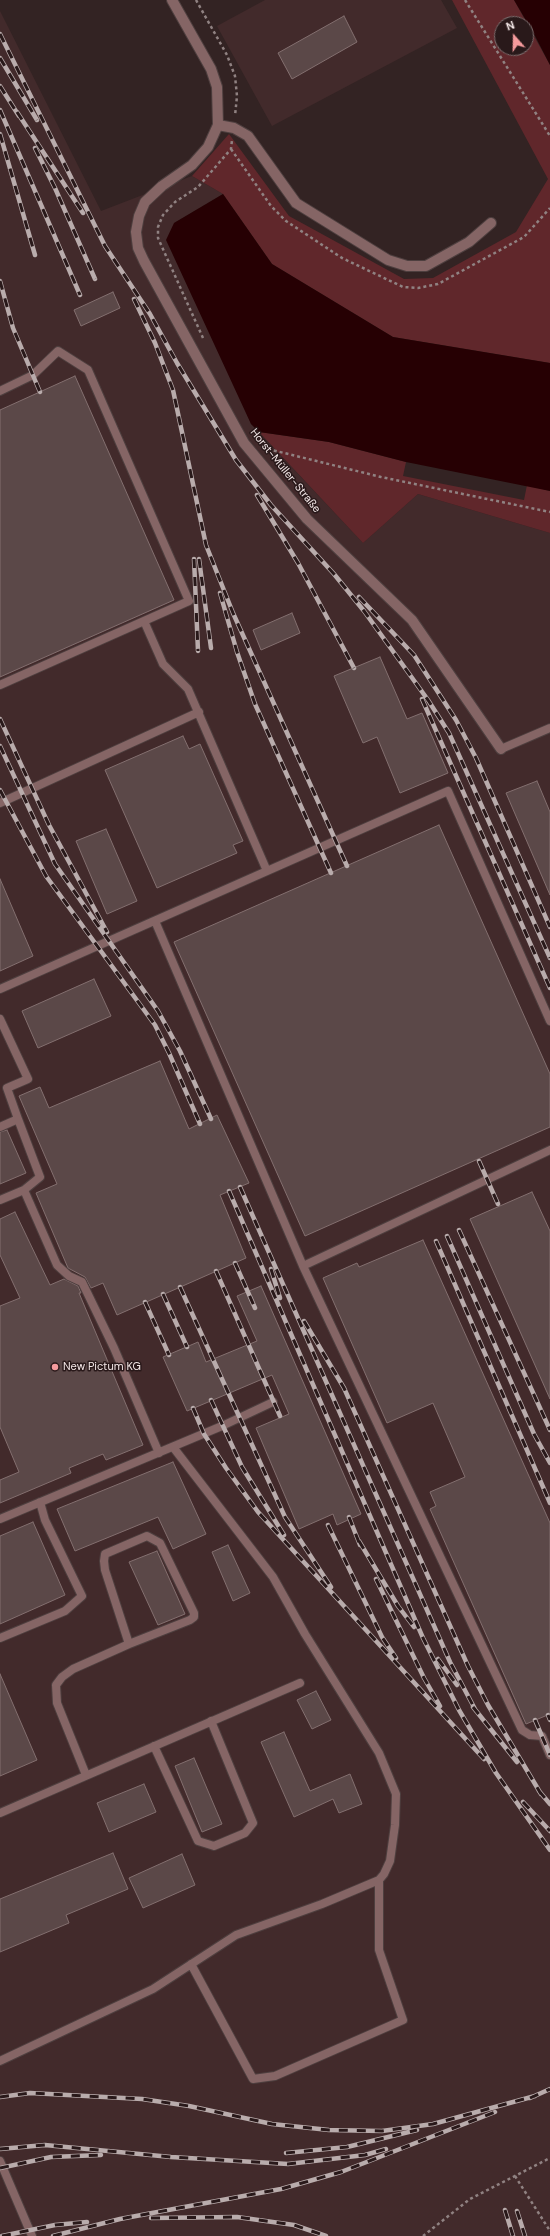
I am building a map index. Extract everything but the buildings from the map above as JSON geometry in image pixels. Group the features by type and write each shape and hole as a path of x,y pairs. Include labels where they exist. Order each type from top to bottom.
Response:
{"street":[{"name":"Horst-Müller-Straße","path":"172,0 211,69 217,87 218,125 208,147 192,166 162,186 146,202 139,216 136,232 138,248 144,262 244,443 307,519 412,620 501,749"},
{"path":"218,125 234,128 248,136 296,203 388,260 407,266 426,266 469,242 491,223"}],"lane":[{"path":"0,391 33,374 58,351 88,370 189,601 0,686"},
{"path":"144,621 163,664 188,689 267,871"},
{"path":"0,803 199,712"},
{"path":"501,749 550,728"},
{"path":"0,989 448,791 550,1021"},
{"path":"155,921 303,1266 522,1730 530,1735 542,1736 550,1755"},
{"path":"0,1019 28,1079 7,1088 40,1177 24,1190 0,1200"},
{"path":"0,1127 18,1119"},
{"path":"303,1266 550,1150"},
{"path":"24,1190 57,1265 69,1276 82,1282 114,1348 159,1453"},
{"path":"0,1519 173,1447 273,1402"},
{"path":"0,2061 153,1989 236,1935 322,1904 378,1880 384,1874 390,1861 395,1825 396,1794 379,1753 273,1577 173,1447"},
{"path":"0,1638 65,1611 82,1596 46,1520 40,1502"},
{"path":"86,1775 57,1704 56,1685 62,1677 73,1669 194,1617 194,1613 160,1543 147,1536 105,1554 105,1570 130,1644"},
{"path":"0,1812 300,1683"},
{"path":"154,1746 198,1841 214,1846 246,1833 253,1824 211,1721"},
{"path":"191,1964 253,2079 275,2076 403,2020 379,1950 378,1880"},
{"path":"0,2160 32,2236"}],"path":[{"path":"465,0 550,136"},
{"path":"206,345 158,238 158,226 163,215 175,202 198,186 231,149"},
{"path":"259,441 269,449 374,475 550,512"},
{"path":"423,2236 470,2199 550,2158"},
{"path":"515,2176 550,2231"}],"shaded area":[{"path":"265,0 441,0 457,28 272,126 217,26"},
{"path":"452,0 514,0 523,16 494,16 494,56 534,56 534,36 550,65 550,363 393,337 272,264 223,194 192,176 229,134 289,216 404,279 433,278 516,232 548,179"},
{"path":"514,0 550,0 550,65 534,34 534,16 523,16"},
{"path":"0,11 101,211 192,176 223,194 174,223 251,424 363,543 418,494 550,533 550,2236 0,2236"},
{"path":"223,194 272,264 393,337 550,363 550,491 406,462 329,442 259,432 251,424 166,240 174,223"},
{"path":"259,432 329,442 406,462 403,476 524,500 527,485 550,491 550,533 418,494 363,543"}],"railway":[{"path":"0,34 105,246 150,314 177,363 236,460 271,505 334,574 364,611 428,700 449,733 550,958"},
{"path":"0,58 37,120"},
{"path":"0,86 19,116"},
{"path":"0,110 80,295"},
{"path":"17,112 83,213"},
{"path":"0,134 35,255"},
{"path":"35,148 55,188 95,279"},
{"path":"0,281 13,328 40,392"},
{"path":"134,299 155,343 173,390 206,545 233,613 347,866"},
{"path":"257,495 298,563 354,668"},
{"path":"194,559 198,651"},
{"path":"199,559 211,648"},
{"path":"220,593 237,652 255,704 331,873"},
{"path":"359,597 414,655 456,720 476,758 550,927"},
{"path":"422,699 550,988"},
{"path":"0,719 49,825 107,932"},
{"path":"0,746 55,864 158,1011 180,1051 211,1119"},
{"path":"0,790 46,876 155,1025 200,1124"},
{"path":"479,1161 498,1204"},
{"path":"240,1187 450,1662 476,1711"},
{"path":"229,1191 423,1638 459,1710 496,1773 550,1850"},
{"path":"459,1230 550,1430"},
{"path":"447,1236 534,1434 550,1463"},
{"path":"436,1241 550,1503"},
{"path":"235,1263 255,1308"},
{"path":"271,1269 280,1298"},
{"path":"216,1271 280,1416"},
{"path":"180,1287 285,1517 331,1587"},
{"path":"163,1294 187,1347"},
{"path":"145,1302 169,1355"},
{"path":"304,1321 344,1388 468,1666 488,1705 541,1794"},
{"path":"211,1400 242,1467 284,1535"},
{"path":"193,1408 204,1434 226,1468 258,1512 484,1759"},
{"path":"349,1517 360,1545"},
{"path":"328,1525 382,1637 396,1658"},
{"path":"359,1541 398,1606 414,1627"},
{"path":"376,1579 424,1678 440,1706"},
{"path":"438,1659 457,1685"},
{"path":"473,1707 517,1762"},
{"path":"548,1715 550,1720"},
{"path":"535,1720 550,1755"},
{"path":"539,1791 550,1804"},
{"path":"523,1802 550,1831"},
{"path":"530,2098 550,2089"},
{"path":"0,2097 30,2093 142,2099 189,2106 272,2124 329,2130 382,2131 433,2124 535,2096"},
{"path":"53,2236 120,2219 281,2189 341,2172 495,2112"},
{"path":"286,2153 347,2147 417,2130"},
{"path":"0,2149 45,2145 171,2157 288,2164 365,2155 386,2149"},
{"path":"0,2168 51,2157 101,2155"},
{"path":"505,2210 513,2236"},
{"path":"517,2211 525,2236"},
{"path":"151,2218 237,2217 294,2225 326,2236"},
{"path":"2,2236 55,2225 87,2222"}],"place":[{"name":"New Pictum KG","path":"55,1367"}]}
